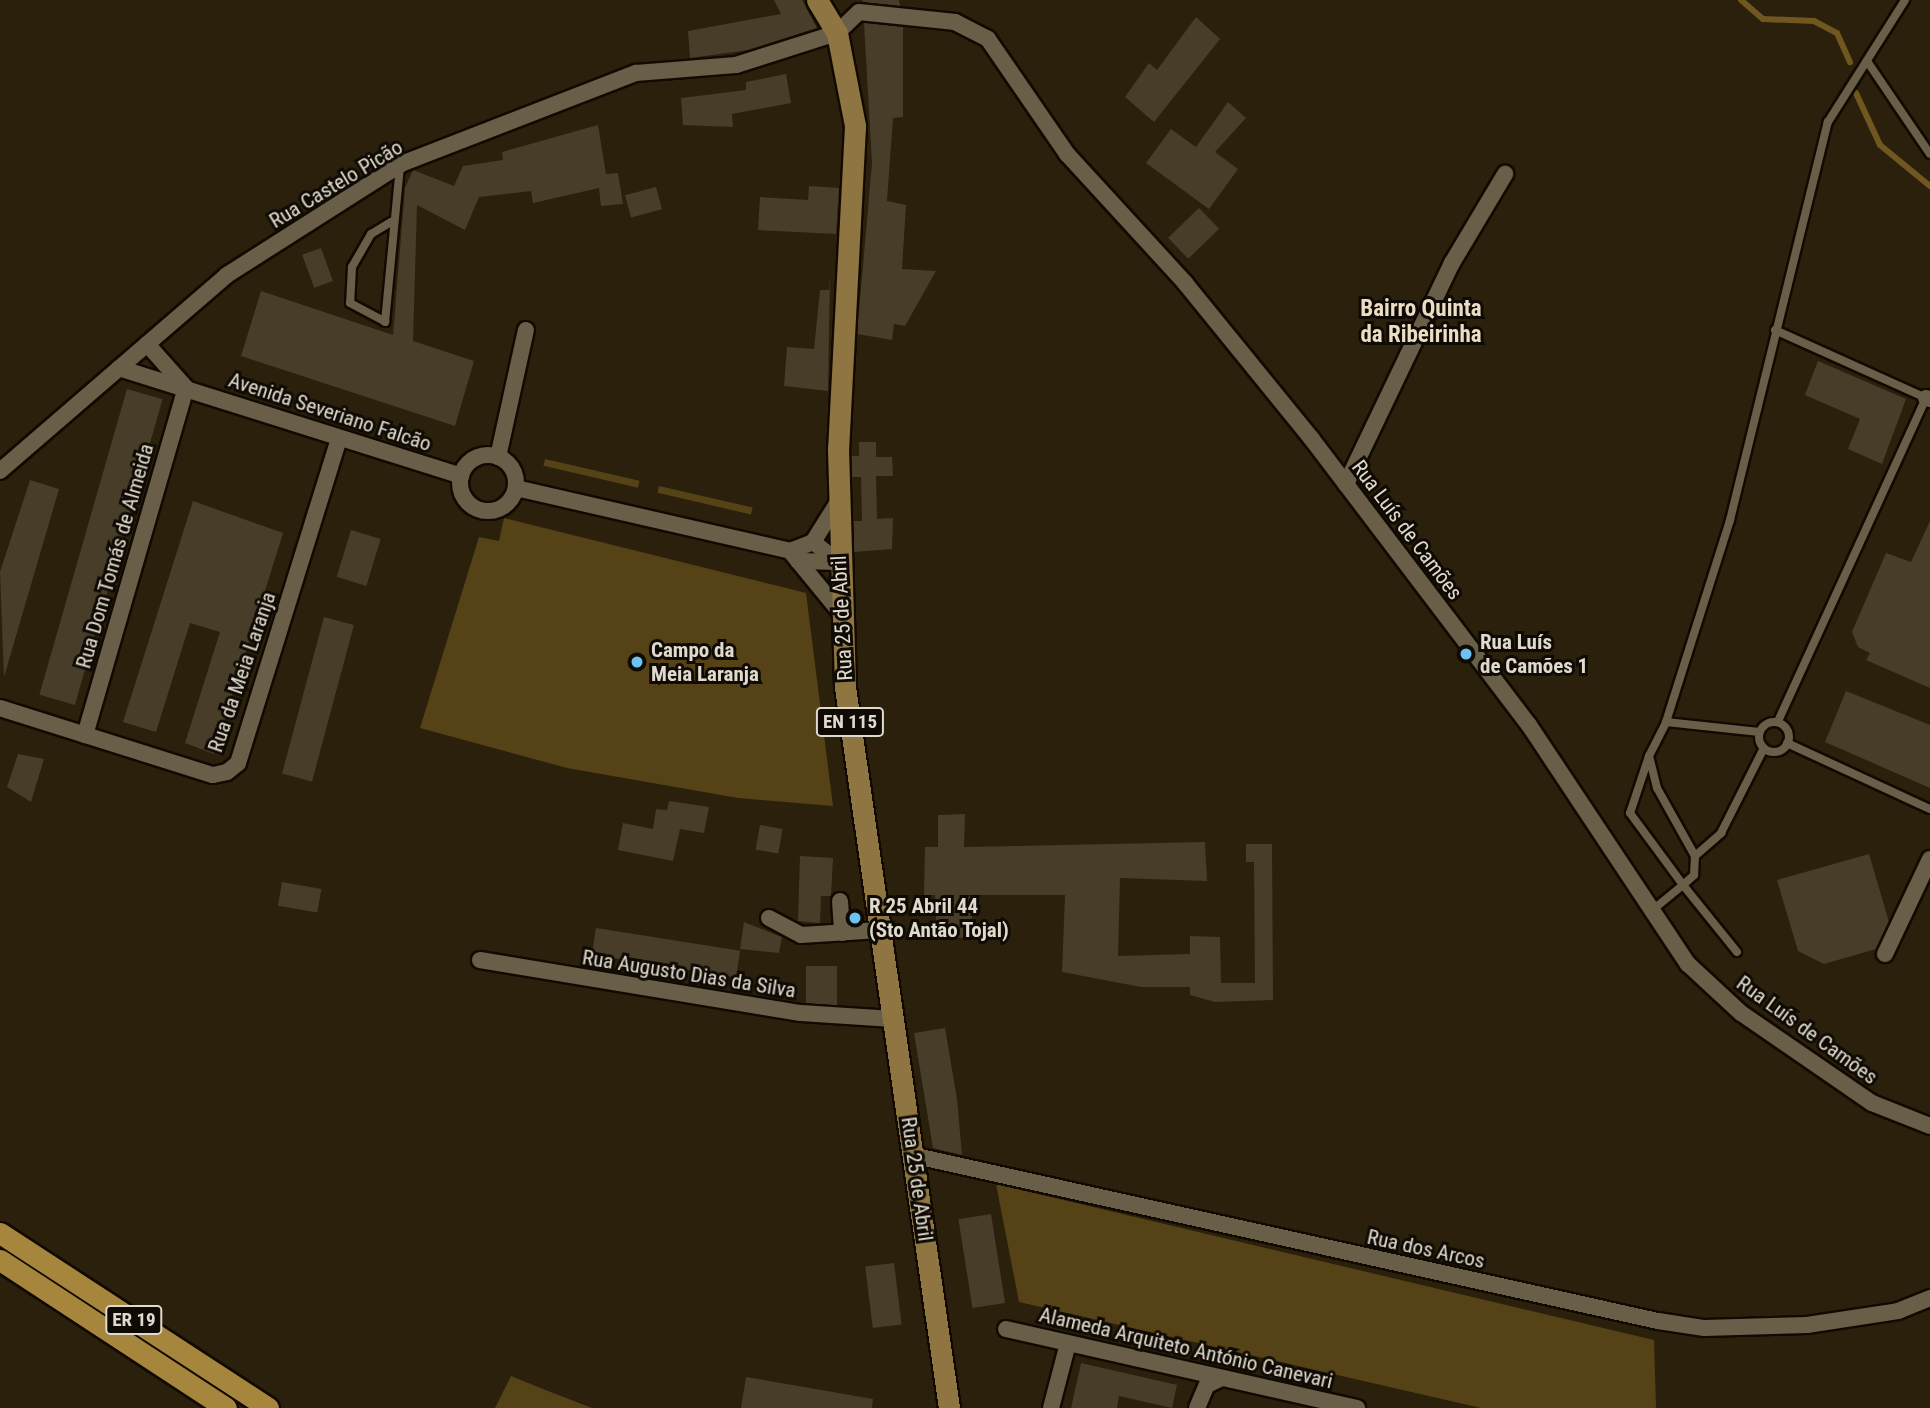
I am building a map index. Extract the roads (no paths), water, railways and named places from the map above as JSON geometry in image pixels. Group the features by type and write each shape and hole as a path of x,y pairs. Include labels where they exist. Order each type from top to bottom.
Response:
{"highway":[{"name":"ER 19","path":"0,1233 268,1408"},
{"name":"ER 19","path":"0,1260 226,1408"}],"main road":[{"name":"EN 115","path":"817,0 838,33"},
{"name":"Rua 25 de Abril","path":"838,33 852,88 855,179 838,502 838,562 845,687 916,1156 948,1408"}],"street":[{"name":"Rua Luís de Camões","path":"838,33 859,12 955,22 988,39 1067,154 1185,283 1346,484 1529,725 1650,912 1689,964 1741,1013 1872,1102 1930,1126"},
{"name":"Rua Castelo Picão","path":"0,471 227,275 401,164 636,73 736,65 838,33"},
{"path":"1346,484 1452,263 1506,174"},
{"path":"498,457 526,330"},
{"path":"147,344 187,388"},
{"name":"Avenida Severiano Falcão","path":"119,368 461,476"},
{"name":"Rua Dom Tomás de Almeida","path":"85,735 187,388"},
{"name":"Rua da Meia Laranja","path":"0,708 213,775 238,763 339,438"},
{"path":"498,457 513,470 516,488 503,507 485,511 466,502 461,476 476,458 498,457"},
{"path":"516,488 794,556 838,562"},
{"path":"794,556 813,542 838,502"},
{"path":"813,542 838,562"},
{"path":"794,556 841,613"},
{"path":"1885,954 1930,859"},
{"path":"840,901 842,933"},
{"path":"769,918 801,935 880,930"},
{"name":"Rua Augusto Dias da Silva","path":"480,960 801,1013 894,1019"},
{"name":"Rua dos Arcos","path":"916,1156 1658,1321 1704,1328 1807,1325 1898,1311 1930,1297"},
{"name":"Alameda Arquiteto António Canevari","path":"1006,1329 1357,1408"},
{"path":"1051,1408 1068,1343"},
{"path":"1197,1408 1207,1385 1222,1378"}],"lane":[{"path":"1737,952 1630,813 1649,756 1667,722 1730,520 1828,122 1905,0"},
{"path":"1867,61 1930,154"},
{"path":"391,222 370,234 352,267 350,303 386,322 391,222 401,164"},
{"path":"1667,722 1759,732 1778,722 1928,399 1775,330"},
{"path":"1764,748 1780,751 1787,743 1786,728 1778,722"},
{"path":"1695,856 1721,833 1764,748 1759,732"},
{"path":"1787,743 1930,809"},
{"path":"1649,756 1657,788 1695,856 1694,875 1650,912"}],"waterway":[{"path":"1741,0 1763,19 1814,21 1837,33 1850,62"},
{"path":"1856,93 1880,145 1930,186"}],"place":[{"name":"Rua Luís de Camões 1","path":"1466,654"},
{"name":"Campo da Meia Laranja","path":"637,662"},
{"name":"R 25 Abril 44 (Sto Antão Tojal)","path":"855,918"}],"district":[{"name":"Bairro Quinta da Ribeirinha","path":"1421,322"}]}
